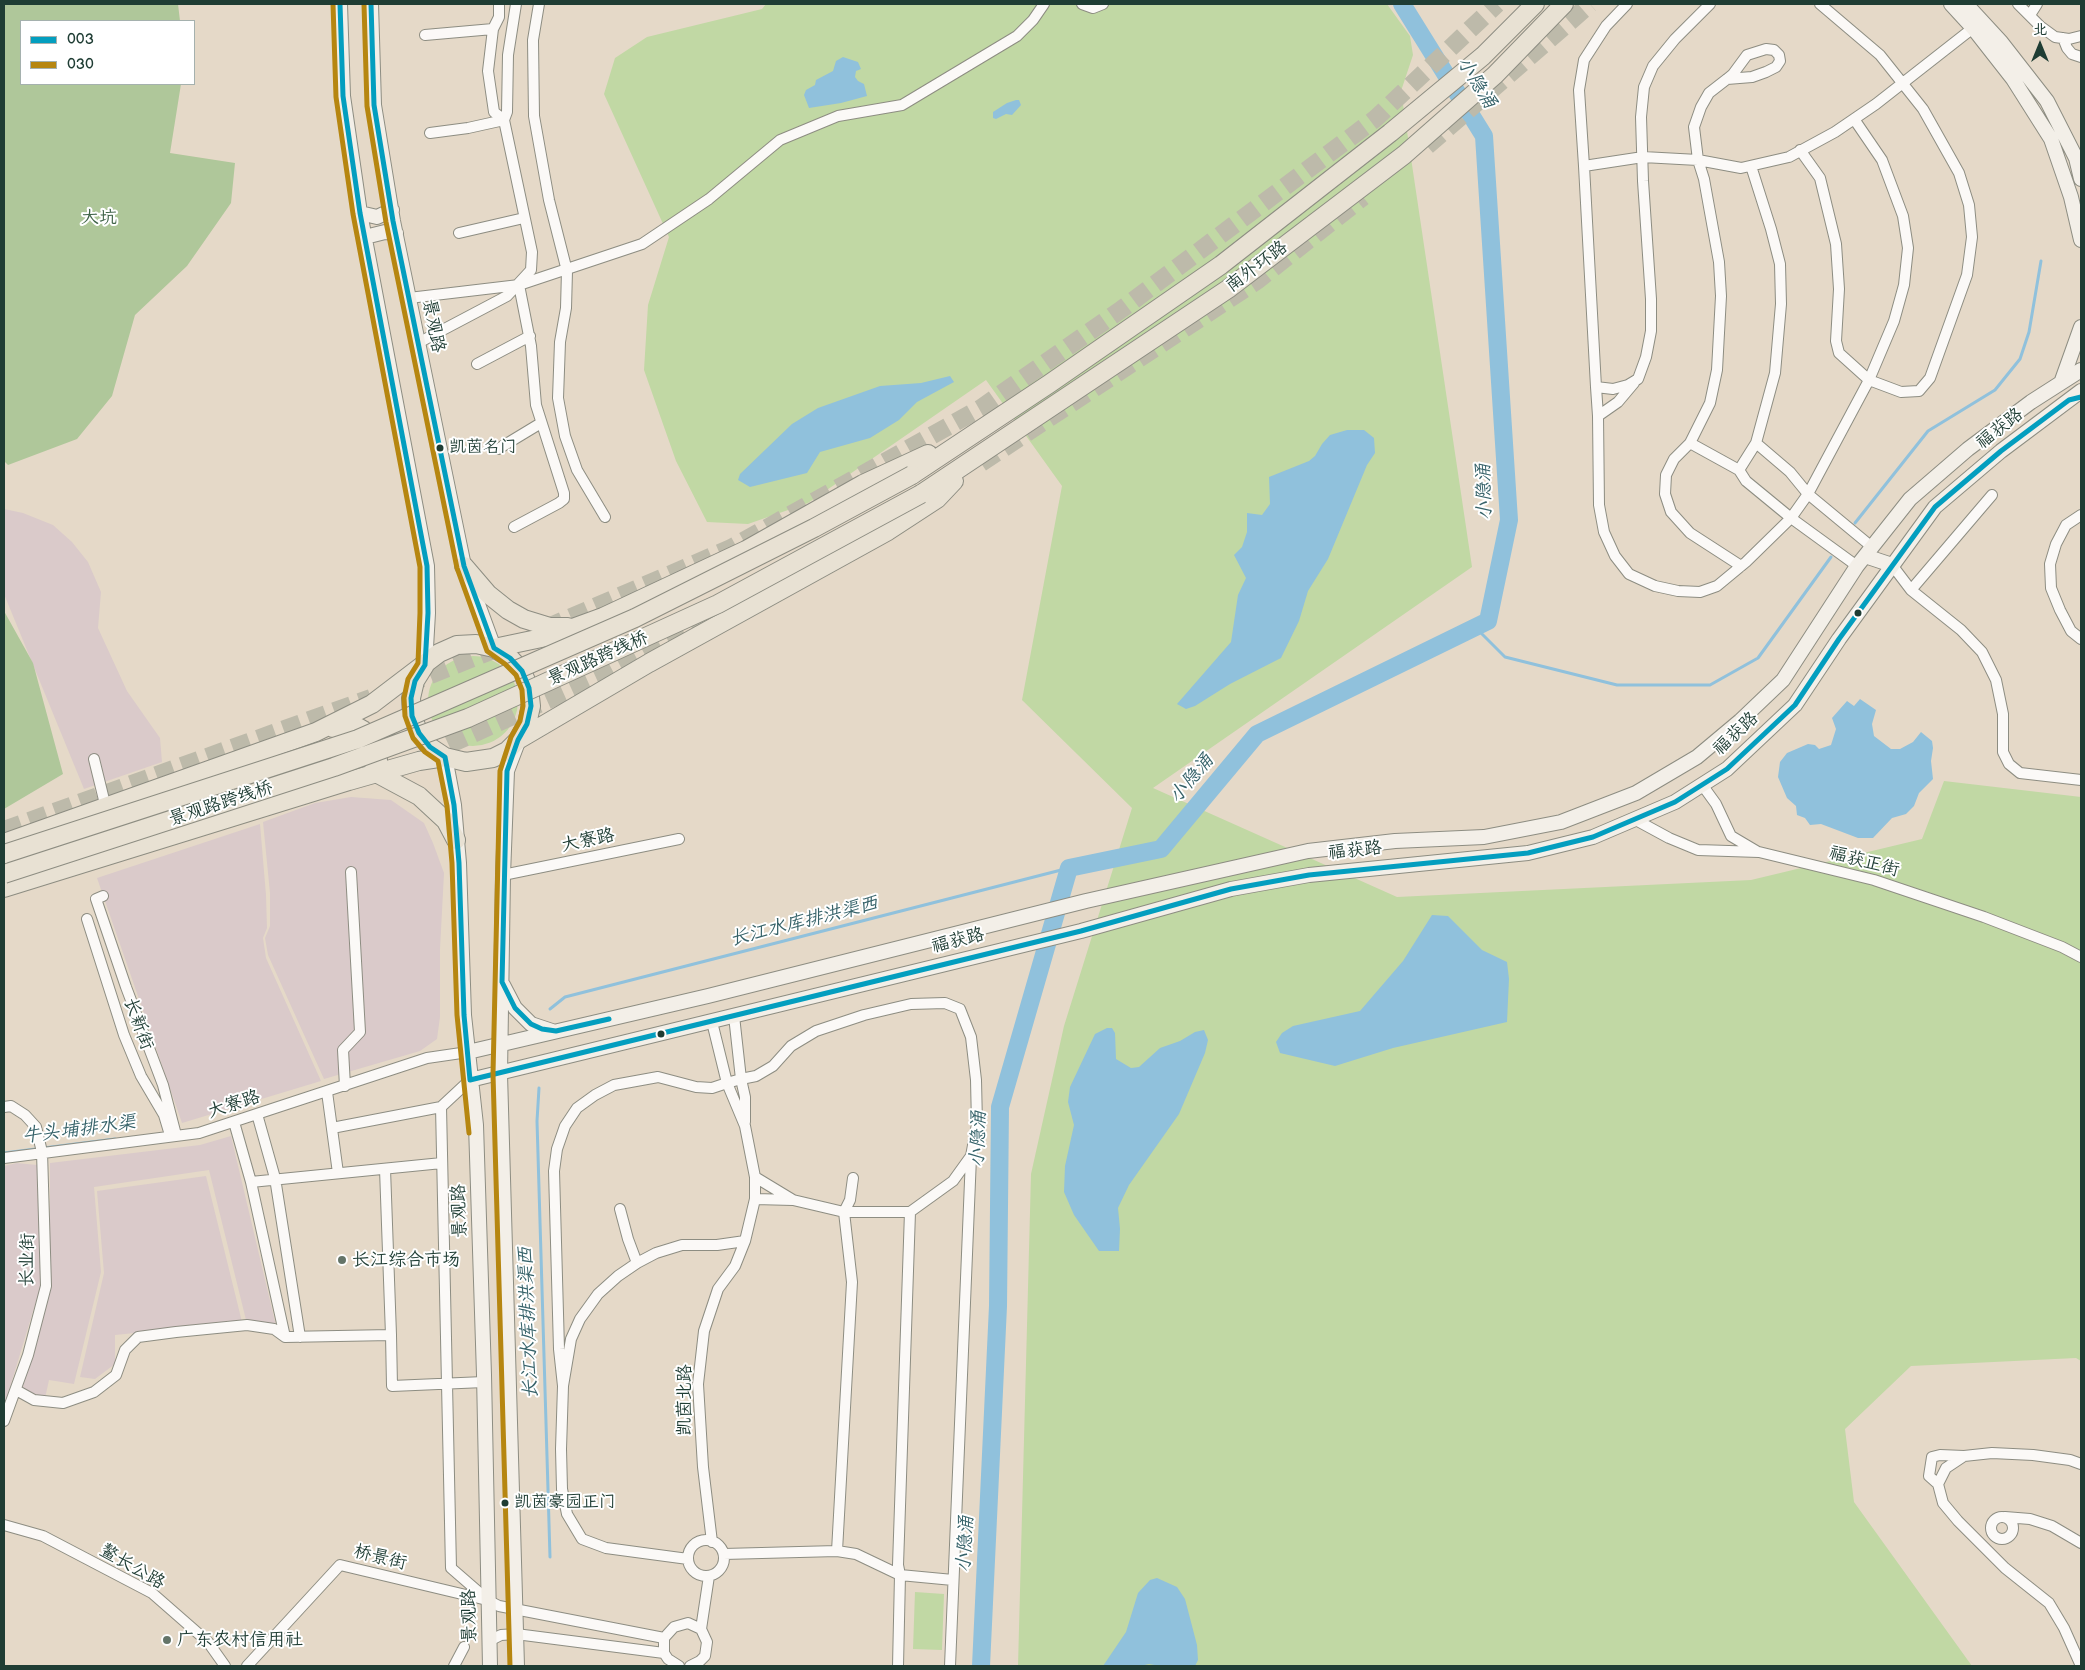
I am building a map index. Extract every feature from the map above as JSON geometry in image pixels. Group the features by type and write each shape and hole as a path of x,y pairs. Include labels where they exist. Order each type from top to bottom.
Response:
{"highway":[{"name":"南外环路","path":"912,475 1221,265 1390,133 1483,56 1535,4"},
{"name":"南外环路","path":"921,494 1228,288 1404,155 1495,75 1564,4"},
{"path":"494,648 551,636 603,618 746,550 886,472 970,436"},
{"path":"425,665 415,680 411,698 412,716 419,732 430,747 445,757 466,762 478,762 493,758 507,751 518,740 648,663 888,531 937,499 980,455"},
{"name":"景观路跨线桥","path":"4,854 358,739 635,618 912,475"},
{"name":"景观路跨线桥","path":"4,874 334,768 468,718 718,604 921,494"},
{"path":"464,566 488,594 524,619 550,627 576,627"},
{"path":"4,843 316,732 372,704 439,653 457,645 476,644 494,648 510,658 522,671 529,688 531,706 527,724 518,740"},
{"path":"316,732 343,726 356,726 377,743 378,761 370,769 349,781"},
{"path":"4,888 349,781 420,761 445,757"},
{"path":"378,774 419,796 446,821 456,840"}],"street":[{"path":"340,4 343,96 360,213 427,566 428,614 425,665"},
{"name":"景观路","path":"371,4 374,105 396,233 464,566 494,648"},
{"path":"498,4 499,17 493,29 488,71 491,99 497,116 504,120"},
{"path":"418,343 507,296 528,276 533,264 504,120 507,112 508,55 516,4"},
{"path":"539,4 533,40 534,116 549,200 567,271 566,308 560,342 558,398 565,436 577,470 605,517"},
{"path":"409,298 519,285 567,271 642,244 709,199 780,140 838,116 902,105 1017,36 1033,20 1044,4"},
{"path":"1082,4 1093,8 1103,4"},
{"path":"1627,4 1606,26 1584,60 1579,90 1598,416 1597,460 1601,514 1604,532 1615,556 1629,574 1655,586 1678,591 1700,592 1717,586 1741,566 1791,518 1808,494 1869,380 1894,321 1904,285 1908,248 1903,216 1882,160 1854,119"},
{"path":"1598,416 1618,402 1638,379 1646,357 1651,331 1641,117 1644,86 1653,66 1675,39 1710,4"},
{"path":"1800,150 1820,178 1836,244 1839,289 1836,340 1839,353 1869,380 1901,392 1919,391 1930,378 1967,275 1972,237 1969,205 1959,173 1923,109 1880,55 1820,4"},
{"path":"1951,4 1973,28 2013,79 2051,139 2071,197 2081,240"},
{"path":"1966,4 2000,42 2047,101 2076,158 2081,179"},
{"path":"2018,4 2040,26 2055,37 2081,36"},
{"path":"2030,15 2037,4"},
{"path":"1584,166 1643,157 1698,160 1741,168 1789,157 1854,119 1973,28"},
{"path":"425,35 493,29"},
{"path":"2063,38 2072,54 2081,57"},
{"path":"1727,79 1752,77 1766,72 1776,67 1780,61 1779,55 1774,50 1766,49 1747,55 1727,79 1709,93 1701,107 1694,127 1698,160 1704,179 1719,262 1721,328 1717,370 1710,403 1690,442 1674,459 1666,475 1665,494 1671,512 1690,532 1741,566"},
{"path":"430,132 468,128 504,120"},
{"path":"1738,470 1756,443 1775,373 1781,304 1780,264 1772,229 1751,166"},
{"path":"360,213 377,217 392,210"},
{"path":"459,233 524,218"},
{"path":"365,237 385,232 396,233"},
{"path":"514,527 540,515 564,499 564,493 536,405 530,336 519,285"},
{"path":"2062,383 2081,327"},
{"path":"477,364 530,336"},
{"name":"福获路","path":"468,1052 708,996 1086,901 1308,851 1395,840 1484,836 1561,822 1636,793 1697,757 1740,721 1783,680 1865,556 1917,493 1968,449 2081,370"},
{"path":"1596,387 1614,389 1628,385 1638,379"},
{"name":"福获路","path":"470,1080 1022,945 1231,889 1309,874 1528,853 1593,837 1634,820 1703,786 1727,769 1795,705 1892,565 1935,507 2000,451 2075,398 2081,391"},
{"path":"498,449 541,423"},
{"path":"1690,442 1738,470 1746,481 1791,518 1865,556 1892,565 1911,590 1961,630 1982,652 1996,680 2004,714 2003,752 2009,764 2020,773 2081,780"},
{"path":"1756,443 1790,472 1865,556"},
{"path":"1911,590 1992,495"},
{"path":"2081,514 2066,525 2056,544 2050,564 2051,588 2071,631 2081,640"},
{"path":"516,1666 516,1608 500,1074 503,875 507,772 518,740"},
{"name":"景观路","path":"445,757 454,805 459,863 464,1016 476,1125 490,1666"},
{"path":"94,759 106,808"},
{"path":"1703,786 1716,804 1731,836 1759,852"},
{"name":"福获正街","path":"1634,820 1698,850 1759,852 1883,883 1993,920 2062,947 2081,957"},
{"name":"大寮路","path":"503,875 679,839"},
{"path":"346,1086 344,1050 360,1032 351,872"},
{"path":"103,896 96,899 126,987 163,1085 173,1135"},
{"name":"长新街","path":"87,919 124,1035 141,1076 173,1135"},
{"path":"502,982 514,1008 531,1024 556,1031"},
{"path":"688,1559 606,1548 582,1539 567,1514 562,1489 563,1386 559,1350 554,1171 557,1149 565,1126 577,1108 595,1095 614,1085 658,1077 696,1087 712,1088 741,1078 756,1076 772,1066 791,1046 816,1031 911,1004 945,1004 960,1009 971,1037 976,1080 977,1124 971,1156 950,1666"},
{"path":"734,1016 741,1078 746,1097 745,1126"},
{"path":"712,1022 727,1083 745,1126"},
{"name":"大寮路","path":"4,1158 41,1149 199,1133 427,1058 468,1052"},
{"path":"332,1128 441,1107 470,1080"},
{"path":"327,1092 338,1173"},
{"name":"长业街","path":"4,1107 11,1106 25,1115 36,1126 41,1149 46,1286 28,1355 4,1421"},
{"path":"441,1107 452,1568 489,1601 499,1606 664,1638"},
{"path":"257,1114 275,1178 300,1337"},
{"path":"234,1122 251,1182 285,1337"},
{"name":"凯茵北路","path":"712,1542 703,1467 698,1384 704,1331 718,1289 735,1266 745,1241 755,1199 755,1177 745,1126"},
{"path":"755,1199 793,1200 844,1212 910,1212 953,1181 971,1156"},
{"path":"251,1182 275,1178 442,1163"},
{"path":"385,1169 392,1386 484,1382"},
{"path":"755,1177 793,1200"},
{"path":"836,1551 852,1282 844,1212 850,1200 853,1178"},
{"path":"620,1209 637,1263"},
{"path":"898,1666 900,1575 898,1555 910,1212"},
{"path":"563,1386 571,1339 580,1318 598,1294 637,1263 656,1253 682,1245 717,1245 745,1241"},
{"path":"16,1390 34,1400 63,1403 94,1392 116,1375 126,1350 138,1337 248,1325 274,1329 285,1337 390,1335"},
{"path":"2081,1464 2070,1460 2033,1455 1992,1453 1964,1456 1940,1455 1932,1458 1929,1466 1929,1476 1938,1484 1943,1503 1958,1521 2005,1568 2049,1603 2064,1628 2081,1666"},
{"path":"1938,1484 1946,1468 1964,1456"},
{"path":"2038,1522 2026,1522 2013,1530 2009,1536 2002,1539 1993,1534 1991,1527 1993,1520 2005,1517 2038,1522 2052,1526 2081,1543"},
{"path":"2005,1517 2012,1523 2013,1530"},
{"name":"鳌长公路","path":"4,1524 43,1536 152,1593 208,1642 225,1666"},
{"path":"706,1540 718,1544 724,1554 722,1566 709,1576 697,1574 688,1559 695,1544 706,1540"},
{"path":"724,1554 836,1551 856,1554 900,1575 953,1580"},
{"name":"桥景街","path":"247,1666 340,1565 489,1601"},
{"path":"700,1629 709,1576"},
{"path":"679,1666 668,1659 664,1653 664,1638 674,1626 688,1623 700,1629 707,1642 707,1649 700,1661 693,1666"},
{"path":"489,1641 501,1635 516,1634 664,1653"},
{"path":"454,1666 464,1647"}],"shaded area":[{"path":"4,509 23,513 53,525 72,542 88,562 101,592 98,628 127,691 160,738 162,762 84,789 4,594"},
{"path":"351,797 391,800 424,823 433,843 444,873 440,949 440,1017 437,1039 420,1051 324,1079 268,955 265,938 270,926 270,893 263,822 315,803"},
{"path":"260,824 266,895 267,928 263,938 266,958 321,1081 182,1123 97,878"},
{"path":"231,1136 276,1326 246,1320 209,1170 94,1187 101,1272 74,1384 49,1380 45,1398 19,1389 50,1288 50,1163 200,1145"},
{"path":"17,1163 37,1165 41,1285 4,1407 4,1166"},
{"path":"206,1176 242,1322 115,1335 115,1364 95,1379 80,1377 104,1273 97,1191"}],"green space":[{"name":"大坑","path":"4,4 178,4 180,20 20,20 20,85 181,85 170,153 235,163 231,203 187,266 135,315 112,396 77,439 8,465 4,461"},
{"path":"766,4 1387,4 1410,36 1413,55 1401,91 1472,567 1153,788 1397,897 1751,880 1922,839 1944,781 2081,797 2081,1361 2076,1358 1911,1366 1845,1429 1854,1502 1972,1666 1018,1666 1031,1174 1064,1026 1132,808 1022,700 1062,486 986,380 808,503 748,524 707,522 676,461 644,370 648,305 669,237 604,94 615,58 647,37 762,9"},
{"path":"4,611 33,663 63,774 4,809"},
{"path":"473,656 490,660 505,669 514,684 518,701 514,718 505,733 490,742 473,746 456,742 441,733 432,718 428,701 432,684 441,669 456,660"},
{"path":"915,1592 944,1594 942,1650 913,1649"}],"water":[{"path":"843,57 858,62 861,69 856,71 855,77 864,84 867,96 841,103 809,108 804,95 806,90 815,85 816,80 833,71 836,61"},
{"path":"1019,100 1021,105 1012,115 1006,114 996,119 993,118 993,112 1007,103"},
{"path":"950,376 954,382 917,402 899,420 870,438 820,452 807,473 750,487 738,480 740,474 792,424 818,408 880,386 921,383"},
{"path":"1347,430 1364,430 1374,438 1375,453 1367,465 1328,559 1308,591 1299,621 1281,658 1230,684 1195,706 1186,709 1177,704 1231,642 1238,595 1246,578 1234,555 1242,547 1247,532 1247,513 1262,515 1270,504 1269,477 1309,461 1315,456 1330,435"},
{"path":"1860,699 1876,710 1872,724 1874,736 1891,749 1900,749 1913,742 1921,732 1932,741 1933,748 1931,761 1933,779 1919,793 1914,806 1906,814 1892,818 1873,838 1858,838 1821,824 1810,825 1805,818 1797,815 1796,806 1787,798 1778,777 1780,762 1787,753 1808,744 1815,745 1819,749 1831,745 1836,729 1832,718 1847,701 1854,706"},
{"path":"1432,915 1448,916 1482,950 1507,962 1509,979 1507,1022 1393,1048 1335,1066 1280,1053 1276,1042 1282,1033 1293,1026 1360,1011 1403,961"},
{"path":"1107,1028 1112,1028 1115,1033 1116,1059 1131,1068 1139,1067 1160,1048 1180,1041 1195,1032 1204,1030 1208,1040 1205,1053 1179,1114 1129,1185 1118,1208 1120,1229 1119,1251 1099,1251 1074,1215 1064,1192 1065,1166 1074,1125 1068,1102 1070,1087 1095,1034"},
{"path":"1157,1578 1177,1587 1185,1599 1197,1645 1198,1660 1195,1666 1160,1666 1149,1664 1140,1666 1103,1666 1126,1632 1138,1593 1150,1580"}],"waterway":[{"name":"小隐涌","path":"981,1666 998,1306 1000,1107 1069,868 1161,849 1257,734 1488,621 1509,520 1484,136 1402,4"},
{"path":"1855,523 1928,431 1995,390 2020,359 2029,332 2041,261"},
{"path":"1476,628 1505,657 1617,685 1710,685 1758,658 1831,557"},
{"name":"长江水库排洪渠西","path":"550,1009 565,997 1069,868"},
{"name":"长江水库排洪渠西","path":"539,1088 537,1121 550,1557"},
{"name":"牛头埔排水渠","path":"4,1153 115,1139"}],"tunnel":[{"path":"546,628 731,548 981,408 1122,309 1375,119 1497,4"},
{"path":"1427,146 1590,4"},
{"path":"981,463 1258,280 1363,197"},
{"path":"424,756 599,677 808,566"},
{"path":"405,685 506,645"},
{"path":"4,830 371,698"}],"transit line":[{"name":"030","path":"333,4 336,97 353,214 420,567 418,663 408,679 404,698 405,716 413,738 425,752 438,761 447,806 452,863 457,1015 469,1133"},
{"name":"003","path":"340,4 343,96 360,213 427,566 428,613 425,665 415,681 411,698 412,716 419,733 430,747 445,757 454,805 459,863 464,1015 470,1080 1081,931 1231,889 1309,875 1528,853 1593,837 1675,802 1727,769 1795,705 1839,639 1935,507 2001,451 2069,400 2081,397"},
{"name":"030","path":"364,4 367,106 386,222 457,568 487,651 516,675 522,690 523,706 520,721 511,737 500,771 493,1074 510,1666"},
{"name":"003","path":"371,4 374,105 393,221 464,566 494,648 510,658 522,671 529,688 531,706 527,724 518,740 507,771 502,982 515,1008 531,1024 542,1029 556,1031 609,1019"}],"place":[{"name":"凯茵名门","path":"440,448"},
{"name":"长江综合市场","path":"342,1260"},
{"name":"凯茵豪园正门","path":"505,1503"},
{"name":"广东农村信用社","path":"167,1640"}]}
